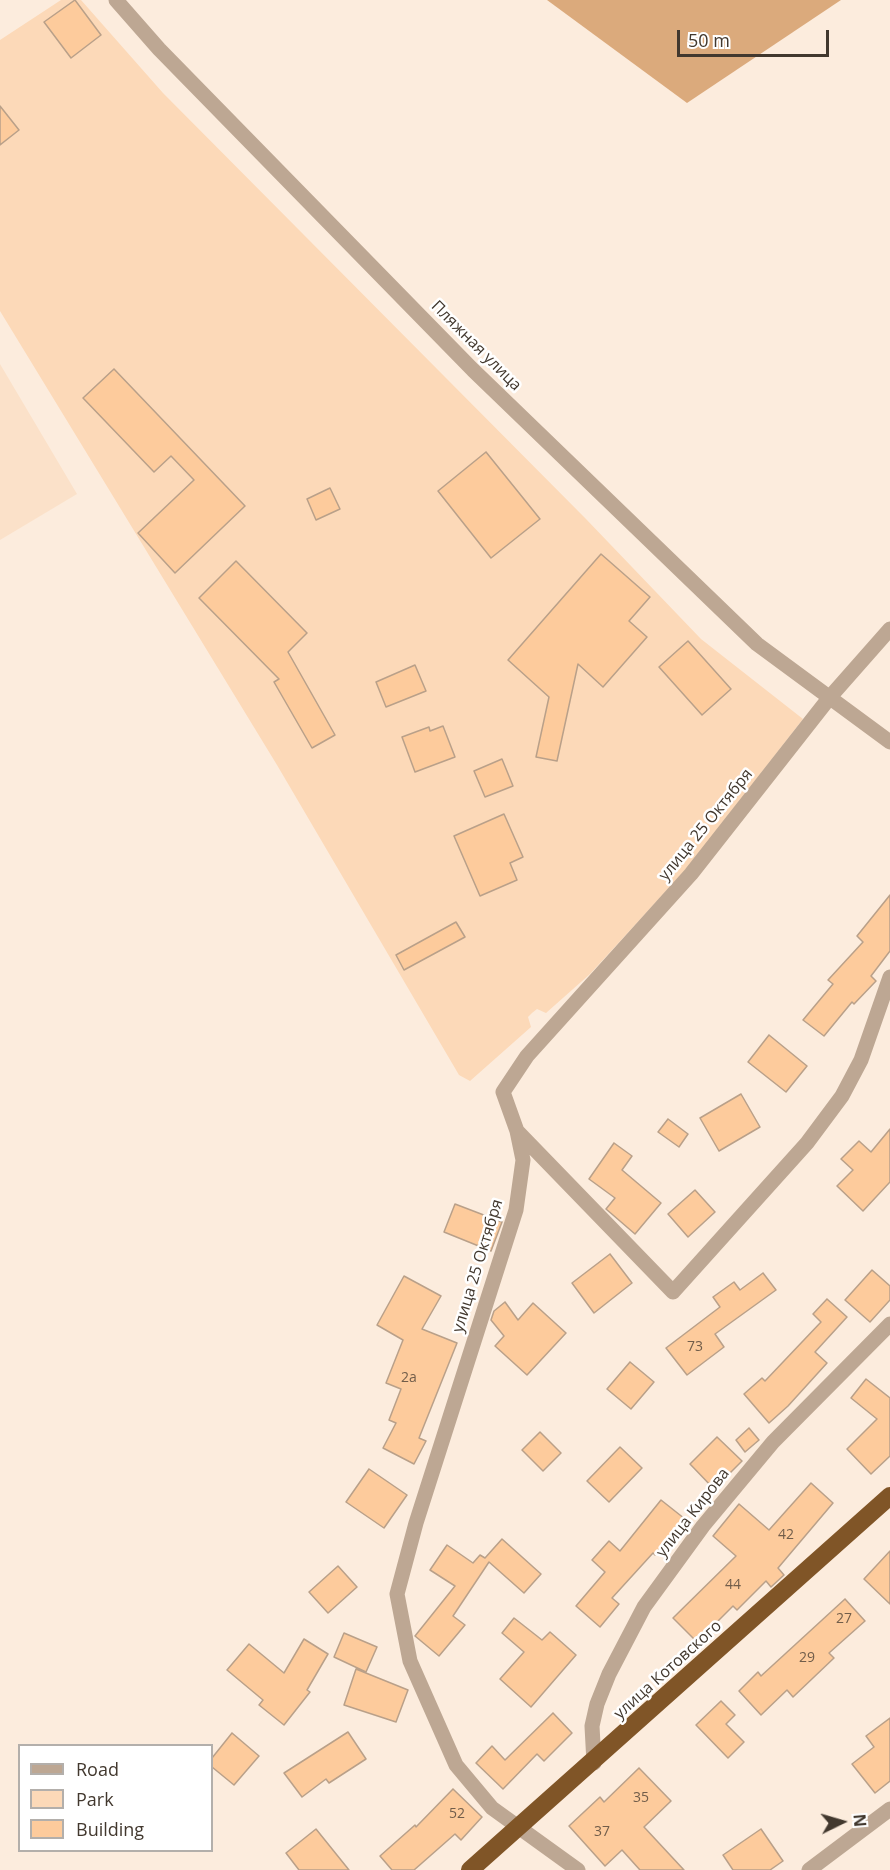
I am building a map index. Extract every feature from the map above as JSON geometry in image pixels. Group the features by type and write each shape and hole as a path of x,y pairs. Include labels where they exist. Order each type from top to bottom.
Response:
{"highway":[{"name":"улица Котовского","path":"470,1870 594,1763 890,1496"}],"street":[{"name":"Пляжная улица","path":"116,0 159,49 472,370 757,644 890,742"},
{"name":"улица 25 Октября","path":"578,1870 492,1808 456,1765 410,1661 398,1594 416,1523 516,1210 523,1160 517,1131 503,1092 527,1056 691,874 830,698 890,629"},
{"path":"517,1131 673,1292 807,1143 842,1096 861,1060 890,977"},
{"name":"улица Кирова","path":"594,1763 591,1726 597,1704 609,1674 644,1607 703,1526 773,1442 890,1324"},
{"path":"809,1870 890,1809"}],"shaded area":[{"path":"547,0 841,0 687,103"},
{"path":"0,364 77,494 0,540"}],"green space":[{"path":"61,0 81,0 163,93 586,519 701,639 803,719 688,867 590,974 546,1013 537,1009 532,1013 528,1017 531,1027 470,1081 459,1075 277,765 0,311 0,40"}],"building":[{"path":"75,0 101,35 71,58 44,22"},
{"path":"0,106 19,130 0,145"},
{"path":"114,369 245,506 175,573 138,533 194,480 171,456 154,472 83,398"},
{"path":"486,452 540,519 491,558 438,491"},
{"path":"330,488 340,509 316,520 307,499"},
{"path":"601,554 650,597 629,621 647,637 603,687 578,664 557,761 536,757 549,697 508,660"},
{"path":"236,561 307,633 288,652 335,735 312,748 274,682 279,679 199,598"},
{"path":"688,641 731,689 702,715 659,667"},
{"path":"415,665 426,691 386,707 376,682"},
{"path":"443,726 455,757 415,772 402,737 429,727 430,731"},
{"path":"502,759 513,786 485,797 474,771"},
{"path":"504,814 523,857 510,863 517,880 480,896 454,836"},
{"path":"890,895 890,951 871,976 876,981 854,1004 852,1002 824,1036 803,1020 833,984 828,980 863,942 857,936"},
{"path":"456,922 465,937 404,970 396,955"},
{"path":"769,1035 807,1066 786,1092 748,1062"},
{"path":"741,1094 760,1127 719,1151 700,1118"},
{"path":"668,1119 688,1134 679,1147 658,1132"},
{"path":"890,1129 890,1182 863,1211 837,1186 853,1170 841,1159 859,1141 871,1152"},
{"path":"614,1143 632,1156 622,1170 661,1203 635,1234 606,1209 615,1198 589,1179"},
{"path":"695,1190 715,1212 688,1237 668,1214"},
{"path":"455,1204 502,1222 491,1251 444,1232"},
{"path":"610,1254 632,1283 594,1313 572,1283"},
{"path":"872,1270 890,1286 890,1300 870,1322 845,1300"},
{"path":"763,1273 776,1290 715,1334 724,1347 687,1375 666,1348 720,1307 713,1297 734,1282 740,1290"},
{"path":"404,1276 441,1296 422,1329 457,1343 419,1438 426,1441 414,1464 383,1448 396,1423 389,1420 401,1389 386,1383 403,1340 377,1325"},
{"path":"827,1299 847,1317 815,1352 827,1363 788,1406 769,1423 744,1394 762,1378 765,1381 821,1322 813,1314"},
{"path":"505,1302 518,1320 533,1303 566,1333 527,1375 495,1346 504,1336 491,1320 494,1311"},
{"path":"630,1362 654,1382 631,1409 607,1389"},
{"path":"866,1379 890,1398 890,1456 871,1474 847,1449 877,1419 851,1398"},
{"path":"749,1428 759,1440 745,1452 736,1440"},
{"path":"540,1432 561,1453 543,1471 522,1450"},
{"path":"717,1437 742,1461 714,1489 690,1464"},
{"path":"620,1447 642,1468 609,1502 587,1481"},
{"path":"369,1469 407,1495 384,1528 346,1502"},
{"path":"811,1483 833,1503 778,1568 784,1575 771,1587 766,1581 737,1610 733,1606 697,1642 673,1618 736,1556 713,1536 739,1504 769,1530"},
{"path":"661,1500 685,1519 655,1555 653,1553 612,1598 619,1604 600,1627 576,1606 605,1572 592,1560 609,1541 620,1551"},
{"path":"502,1539 541,1574 524,1593 489,1562 453,1616 465,1625 439,1656 415,1636 455,1586 430,1570 447,1545 473,1563 480,1555 485,1558"},
{"path":"890,1551 890,1604 864,1579"},
{"path":"338,1566 357,1587 328,1613 309,1592"},
{"path":"845,1599 865,1621 829,1653 834,1658 793,1697 787,1690 761,1715 739,1691 758,1672 761,1676"},
{"path":"514,1618 542,1640 550,1632 576,1655 531,1707 500,1679 524,1652 502,1633"},
{"path":"344,1633 377,1647 366,1672 334,1657"},
{"path":"304,1639 328,1654 307,1690 310,1692 284,1725 259,1705 263,1700 227,1670 249,1644 284,1673"},
{"path":"356,1669 408,1690 396,1722 344,1705"},
{"path":"721,1701 735,1715 726,1724 744,1742 728,1758 696,1725"},
{"path":"553,1713 572,1733 544,1761 537,1754 503,1789 476,1763 492,1746 505,1760"},
{"path":"890,1718 890,1781 875,1793 852,1764 874,1747 866,1736"},
{"path":"348,1732 366,1759 329,1783 326,1779 302,1797 284,1773"},
{"path":"232,1733 259,1756 234,1785 213,1768 213,1757"},
{"path":"639,1768 671,1801 644,1827 684,1870 640,1870 622,1850 605,1866 569,1826 600,1797 604,1802"},
{"path":"453,1789 482,1817 461,1840 455,1834 414,1870 392,1870 380,1856 415,1825 416,1827"},
{"path":"316,1829 349,1870 299,1870 286,1853"},
{"path":"761,1829 783,1861 770,1870 733,1870 723,1855"}]}
